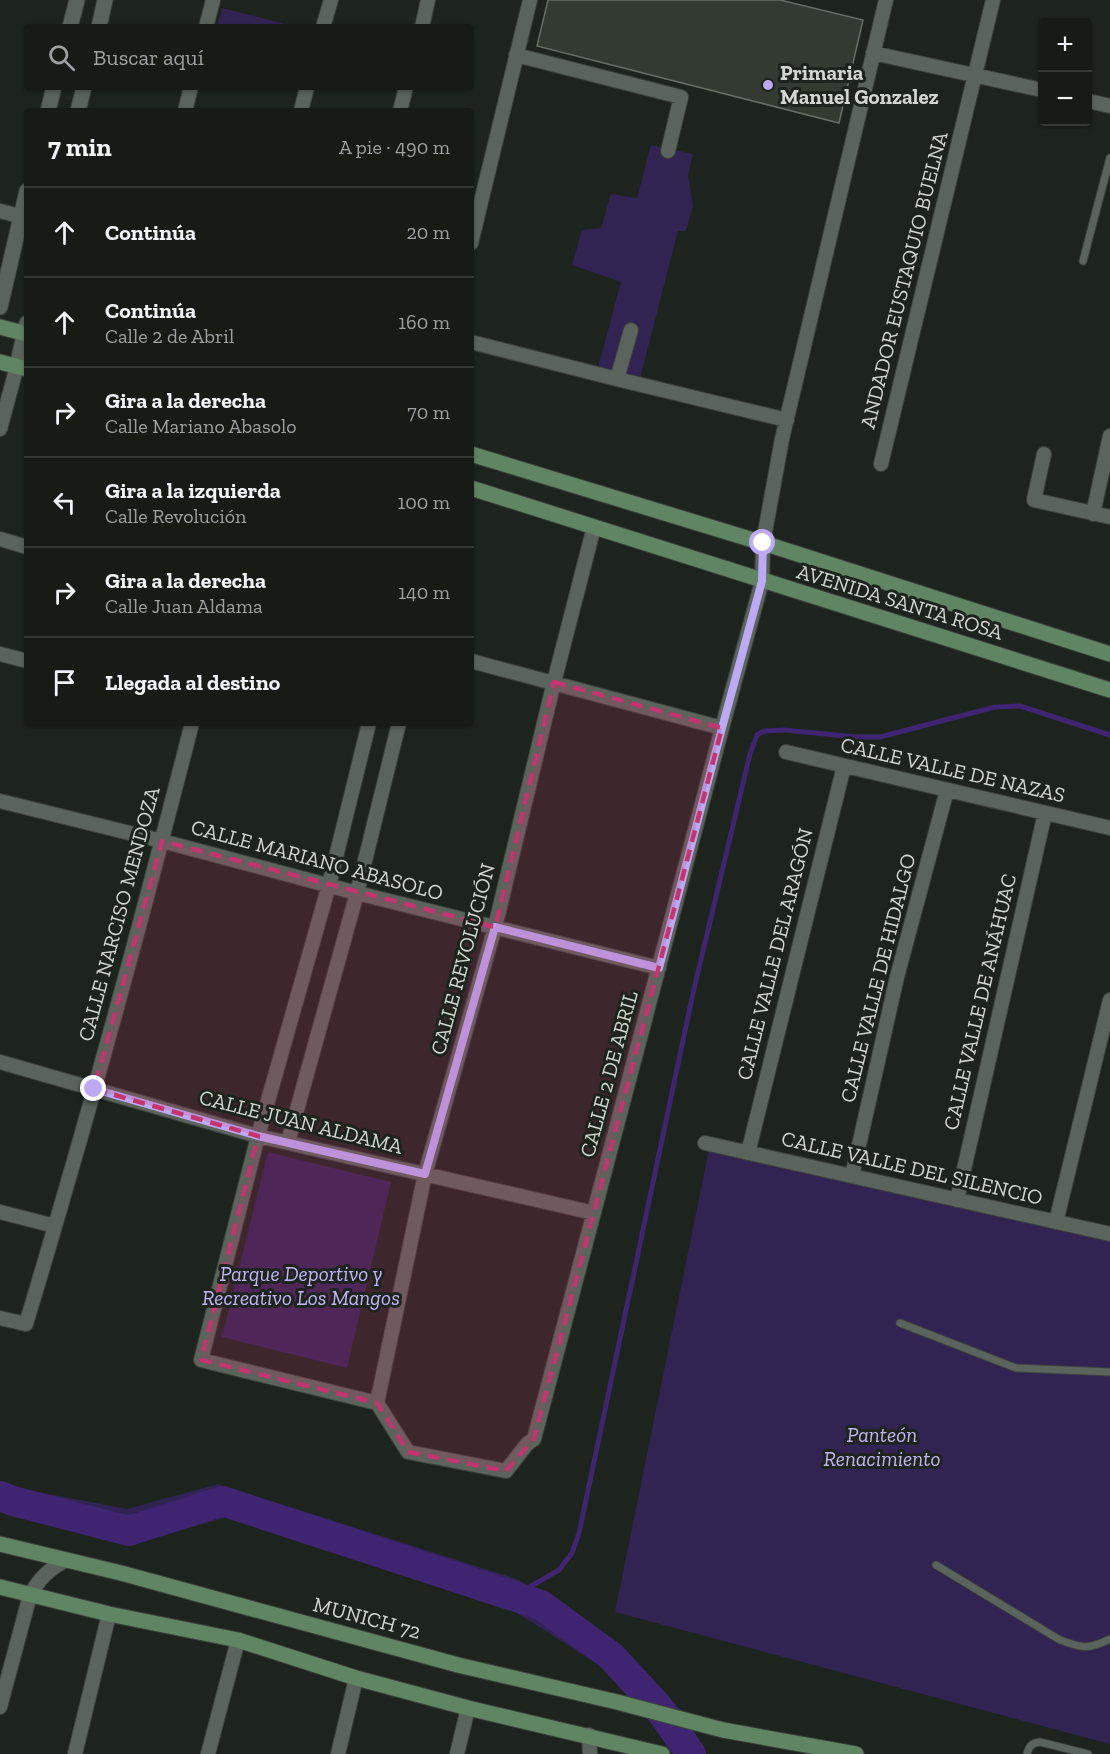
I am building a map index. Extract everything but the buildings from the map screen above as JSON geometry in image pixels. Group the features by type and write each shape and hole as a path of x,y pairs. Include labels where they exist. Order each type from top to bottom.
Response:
{"main road":[{"path":"0,327 24,330"},
{"path":"0,362 22,367"},
{"name":"AVENIDA SANTA ROSA","path":"474,455 763,543 1110,654"},
{"name":"AVENIDA SANTA ROSA","path":"474,490 1110,690"},
{"name":"MUNICH 72","path":"0,1544 132,1576 458,1665 617,1702 723,1730 856,1754"},
{"path":"0,1587 109,1614 238,1640 356,1678 468,1708 662,1754"}],"street":[{"path":"71,24 77,0"},
{"path":"100,24 105,0"},
{"path":"207,24 213,0"},
{"path":"324,24 331,0"},
{"path":"423,24 428,0"},
{"path":"474,231 530,0"},
{"name":"CALLE 2 DE ABRIL","path":"377,1403 408,1452 506,1471 527,1444 534,1439 762,581 763,543 787,420 886,0"},
{"name":"ANDADOR EUSTAQUIO BUELNA","path":"881,464 993,0"},
{"path":"873,53 1038,89"},
{"path":"516,56 681,97 668,151"},
{"path":"49,108 53,90"},
{"path":"79,108 83,90"},
{"path":"186,108 190,90"},
{"path":"302,108 306,90"},
{"path":"401,108 405,90"},
{"path":"1092,101 1110,106"},
{"path":"0,211 24,217 0,307"},
{"path":"617,380 631,330"},
{"path":"474,343 617,380 787,420"},
{"path":"0,429 22,367 24,348"},
{"path":"1093,514 1110,436"},
{"path":"1044,454 1034,500 1110,518"},
{"name":"CALLE REVOLUCIÓN","path":"377,1403 425,1174 495,927 594,527"},
{"path":"0,540 24,546"},
{"path":"0,654 24,660"},
{"path":"474,662 722,728"},
{"name":"CALLE NARCISO MENDOZA","path":"0,1318 26,1324 94,1089 191,726"},
{"path":"368,726 329,885 258,1136 201,1360 377,1403"},
{"path":"288,1142 357,893 398,726"},
{"name":"CALLE VALLE DE NAZAS","path":"786,752 1110,828"},
{"name":"CALLE VALLE DEL ARAGÓN","path":"748,1153 844,766"},
{"name":"CALLE VALLE DE HIDALGO","path":"852,1176 897,978 947,790"},
{"name":"CALLE MARIANO ABASOLO","path":"0,801 162,840 357,893 659,968"},
{"name":"CALLE VALLE DE ANÁHUAC","path":"957,1200 1046,813"},
{"path":"1056,1222 1110,1000"},
{"name":"CALLE JUAN ALDAMA","path":"0,1062 258,1136 594,1213"},
{"name":"CALLE VALLE DEL SILENCIO","path":"705,1143 1110,1234"},
{"path":"0,1212 55,1226"},
{"path":"0,1707 30,1595 47,1571 66,1560"},
{"path":"75,1754 109,1614"},
{"path":"208,1754 238,1640"},
{"path":"338,1754 356,1678"},
{"path":"457,1754 468,1708"},
{"path":"589,1735 590,1754"}],"lane":[{"path":"1083,261 1110,158"},
{"path":"900,1323 1016,1368 1110,1372"},
{"path":"936,1565 1060,1640 1081,1647 1098,1645 1110,1639"},
{"path":"1026,1754 1029,1747 1040,1742 1088,1754"}],"highlighted area":[{"path":"554,682 722,728 534,1439 506,1471 408,1452 377,1403 201,1360 258,1136 94,1089 162,841 495,927"}],"green space":[{"path":"222,8 285,24 218,24"},
{"path":"651,145 693,154 688,175 693,206 686,231 678,231 639,382 597,371 621,282 572,265 582,230 601,228 611,194 637,198"},
{"name":"Panteón Renacimiento","path":"709,1149 1110,1241 1110,1744 615,1612"},
{"name":"Parque Deportivo y Recreativo Los Mangos","path":"268,1152 391,1182 347,1368 222,1337"},
{"path":"0,1482 13,1487 127,1509 218,1484 517,1579 570,1608 629,1656 680,1709 696,1754 685,1754 651,1723 607,1670 517,1613 227,1517 128,1546 0,1512"}],"waterway":[{"path":"514,1596 559,1570 572,1553 579,1533 693,993 750,754 757,735 764,731 784,730 880,737 995,707 1020,706 1110,735"},
{"path":"0,1496 129,1531 222,1501 541,1605 611,1656 658,1707 691,1754"}],"place":[{"name":"Primaria Manuel Gonzalez","path":"768,85"}],"route":[{"path":"94,1089 258,1136 425,1174 495,927 659,968 762,581 763,543"}]}
